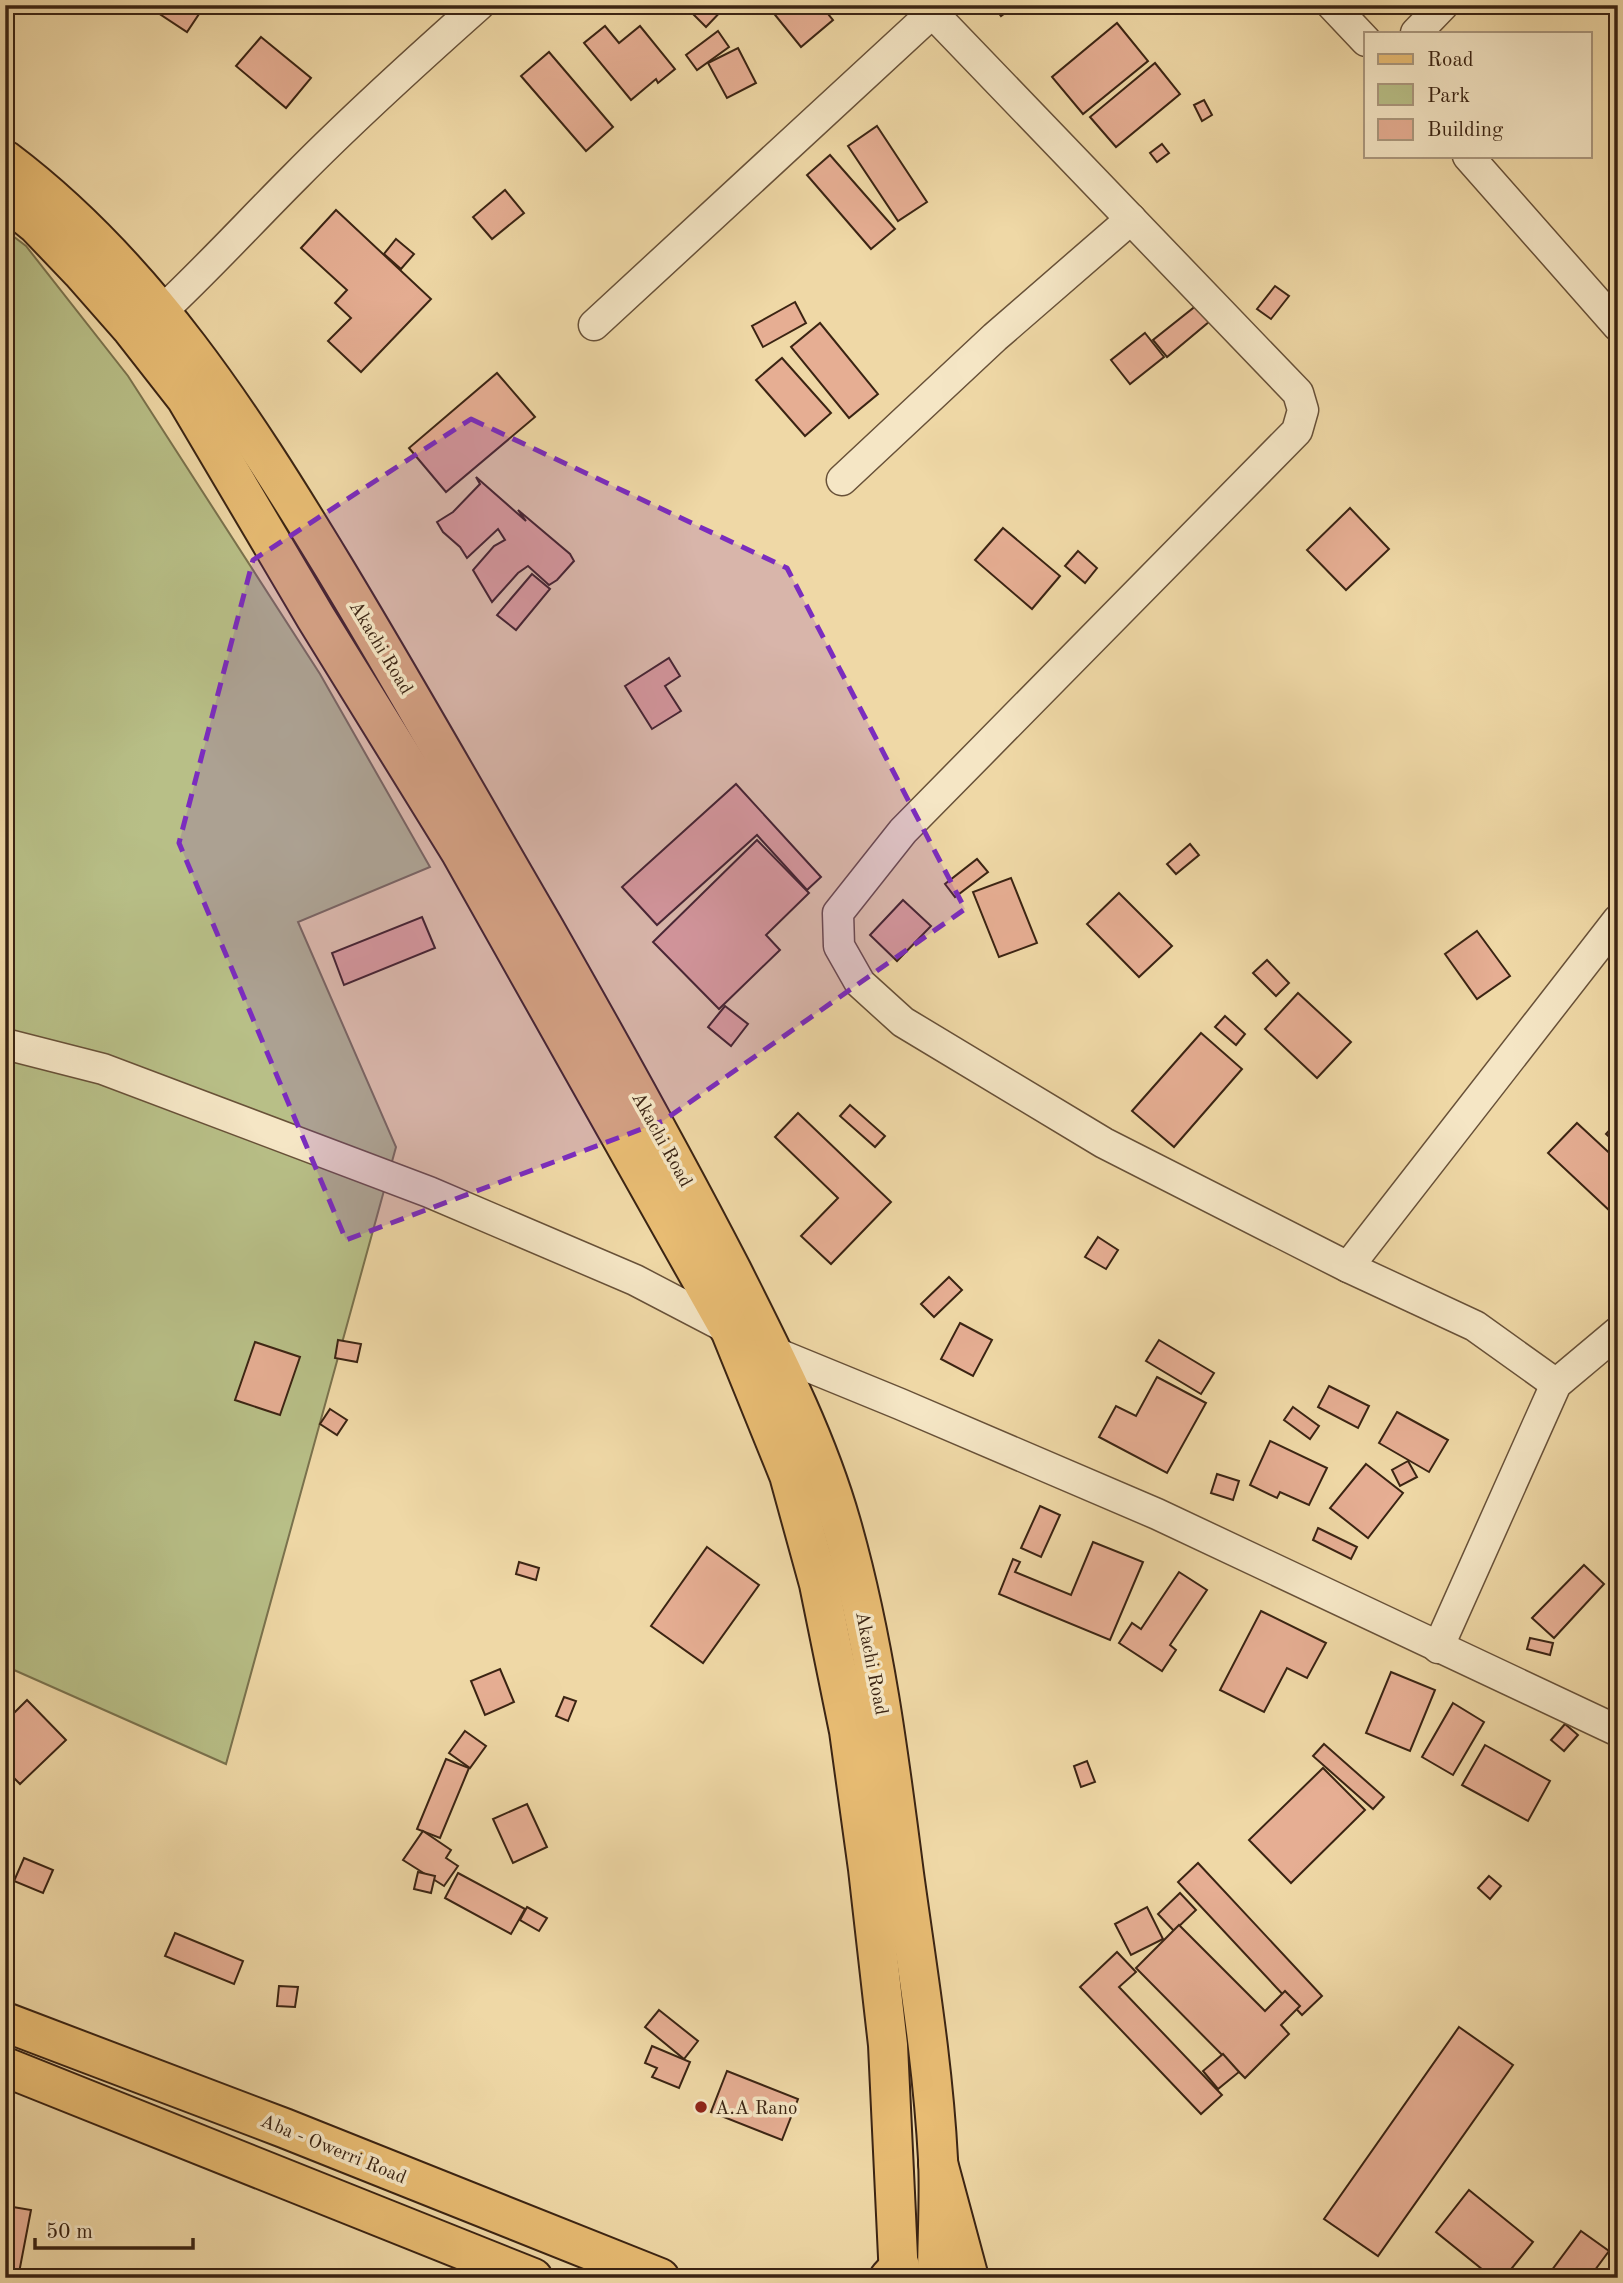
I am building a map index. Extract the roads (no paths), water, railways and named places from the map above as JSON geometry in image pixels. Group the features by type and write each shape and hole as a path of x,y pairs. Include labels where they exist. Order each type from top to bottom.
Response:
{"main road":[{"name":"Akachi Road","path":"5,160 73,216 161,312 205,368 272,466 397,672 623,1066 678,1166 773,1352 808,1429 840,1518 862,1604 883,1714 930,2071 938,2163 937,2278"},
{"name":"Akachi Road","path":"5,200 37,225 81,271 187,398 316,618 460,851 731,1332 789,1475 819,1584 849,1731 888,2045 896,2274"},
{"name":"Aba - Owerri Road","path":"5,2022 284,2128 660,2278"},
{"path":"5,2067 533,2278"},
{"path":"938,2163 969,2278"}],"street":[{"path":"161,312 221,255 379,94 479,5"},
{"path":"1332,5 1364,39"},
{"path":"1417,32 1443,5"},
{"path":"594,325 929,9 1298,393 1303,410 1297,431 903,831 838,913 839,946 860,983 902,1022 1104,1143 1348,1267 1475,1326 1556,1384"},
{"path":"1470,158 1618,326"},
{"path":"842,480 995,337 1131,219"},
{"path":"1348,1267 1618,920"},
{"path":"5,1044 103,1069 429,1192 635,1280 773,1352 1157,1514 1618,1731"},
{"path":"1438,1648 1556,1384 1618,1332"}],"place":[{"name":"A.A Rano","path":"701,2107"}]}
